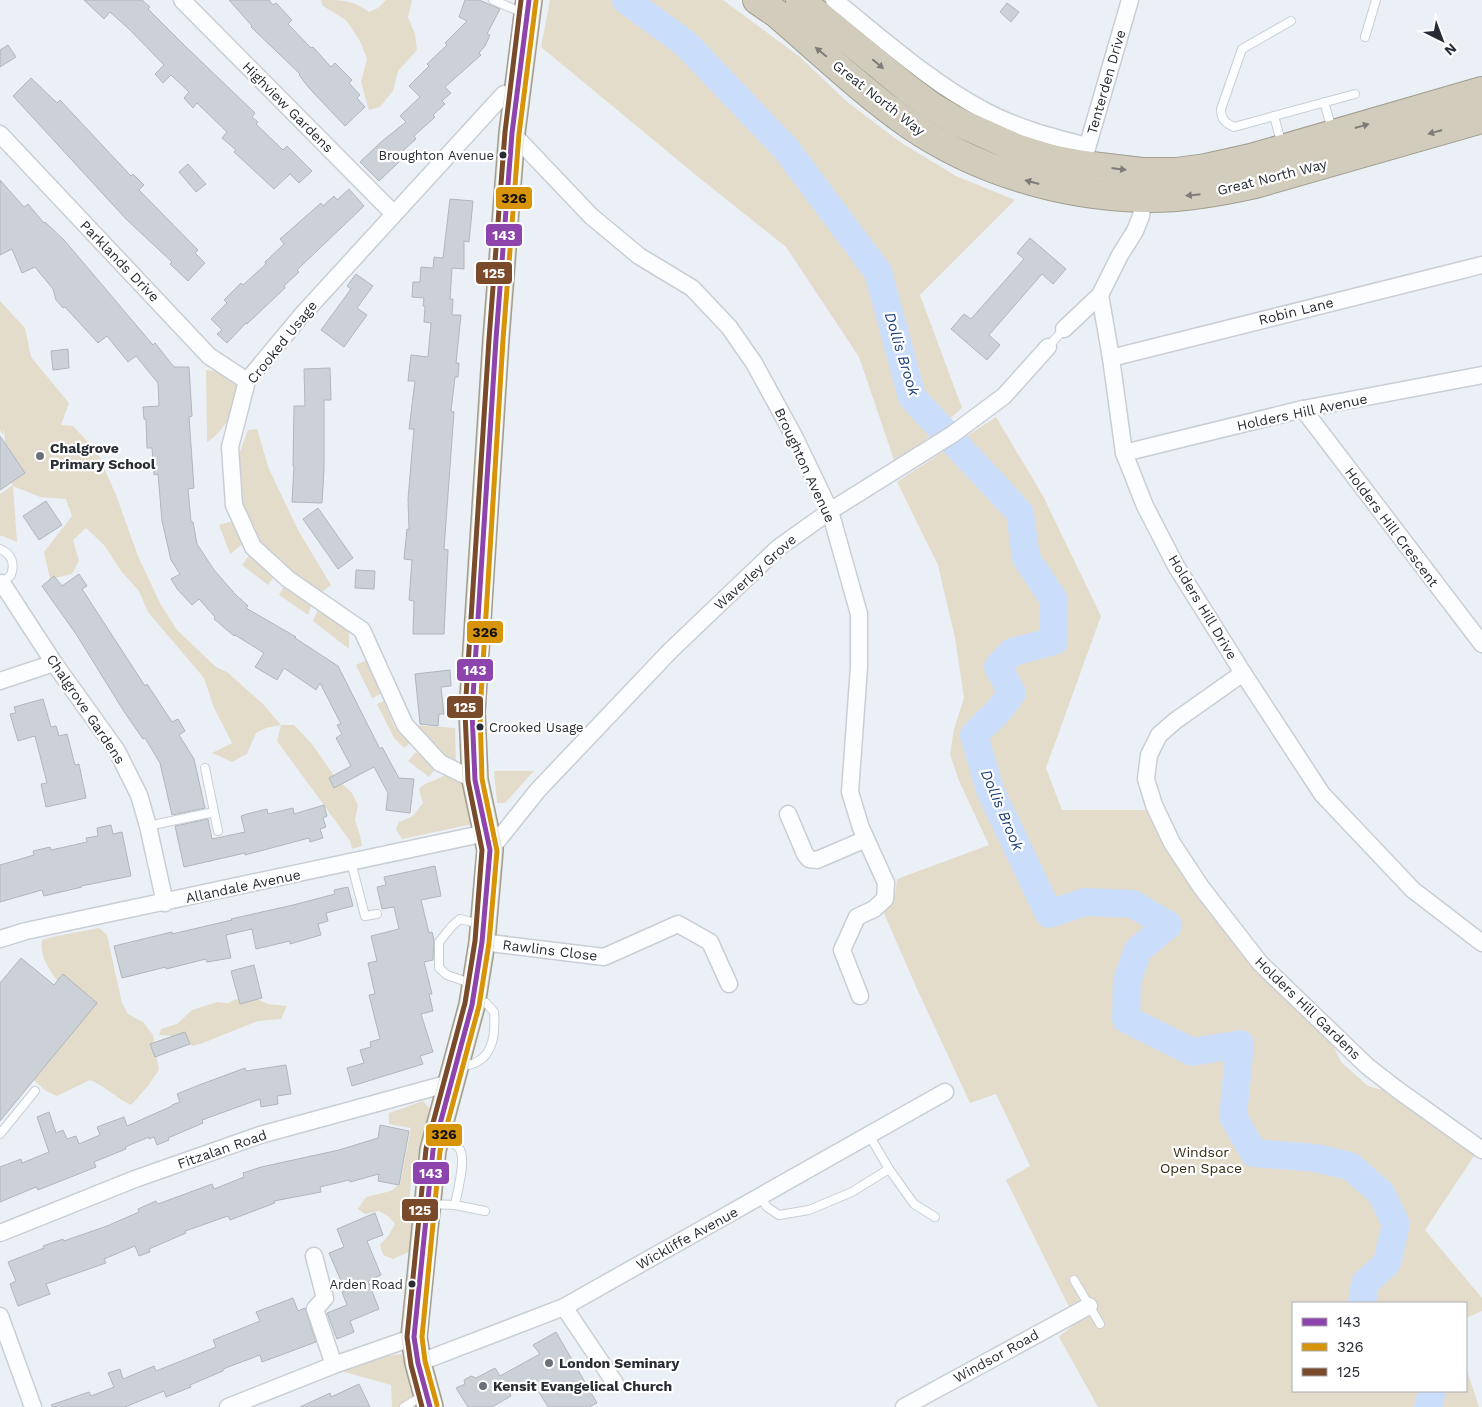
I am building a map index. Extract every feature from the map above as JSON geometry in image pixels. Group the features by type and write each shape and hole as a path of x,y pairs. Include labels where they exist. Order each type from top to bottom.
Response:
{"highway":[{"name":"Great North Way","path":"757,0 776,13 886,107 922,133 956,152 1032,182 1100,195 1143,198 1224,191 1255,184 1482,119"},
{"name":"Great North Way","path":"800,0 906,88 930,106 958,122 1016,148 1051,159 1085,156 1142,172 1176,172 1206,168 1283,149 1482,91"}],"main road":[{"path":"428,1400 418,1363 414,1337 428,1204 436,1138 474,991 483,933 488,842 475,780 472,712 496,339 512,133 528,7"}],"street":[{"name":"Highview Gardens","path":"182,0 394,214"},
{"name":"Great North Way","path":"834,0 926,73 970,103 1013,124 1046,136 1085,156"},
{"name":"Tenterden Drive","path":"1085,156 1130,0"},
{"name":"Crooked Usage","path":"475,780 440,763 405,725 362,630 288,579 253,547 234,505 230,447 247,381 301,316 504,94 516,97"},
{"name":"Broughton Avenue","path":"512,133 591,216 639,256 692,288 729,327 754,363 795,438 830,511 858,614 859,667 850,792 866,839 886,883 885,899 874,909 857,917 842,950 860,996"},
{"name":"Parklands Drive","path":"0,134 209,356 247,381"},
{"path":"1100,295 1120,255 1135,232 1141,216 1143,198"},
{"name":"Robin Lane","path":"1111,358 1482,265"},
{"name":"Waverley Grove","path":"1064,329 1100,295"},
{"name":"Holders Hill Drive","path":"1100,295 1124,453 1145,506 1176,566 1322,794 1413,890 1482,943"},
{"name":"Waverley Grove","path":"488,842 670,651 778,548 830,511 953,434 1004,396 1048,346"},
{"name":"Holders Hill Avenue","path":"1124,453 1303,409 1482,375"},
{"name":"Holders Hill Crescent","path":"1303,409 1482,644"},
{"name":"Chalgrove Gardens","path":"1,583 54,663 117,751 139,794 165,903"},
{"path":"0,681 54,663"},
{"name":"Holders Hill Gardens","path":"1243,673 1159,735 1149,755 1146,779 1154,805 1172,843 1201,887 1260,963 1367,1066 1482,1150"},
{"path":"788,814 805,854 809,859 817,860 866,839"},
{"name":"Allandale Avenue","path":"0,939 26,931 351,862 488,842"},
{"name":"Rawlins Close","path":"483,933 604,957 678,924 710,942 729,984"},
{"name":"Fitzalan Road","path":"0,1233 135,1179 260,1135 452,1074"},
{"name":"Wickliffe Avenue","path":"418,1363 564,1307 945,1092"},
{"path":"314,1256 325,1298 315,1309 334,1365"},
{"name":"Windsor Road","path":"904,1407 1089,1306"},
{"path":"564,1307 615,1383"},
{"path":"0,1316 33,1407"},
{"path":"228,1407 259,1398 334,1365 414,1337"}],"lane":[{"path":"493,0 528,7"},
{"path":"1365,36 1376,0"},
{"path":"1291,21 1242,49 1221,109 1221,117 1226,123 1234,126 1355,94"},
{"path":"1324,102 1334,134"},
{"path":"1274,116 1283,149"},
{"name":"Waverley Grove","path":"1048,346 1064,329"},
{"path":"0,549 11,557 13,563 11,575 1,583"},
{"path":"205,768 218,831"},
{"path":"148,826 214,812"},
{"path":"351,862 365,916 377,914"},
{"path":"474,991 439,968 439,942 460,919 483,933"},
{"path":"0,1134 35,1091"},
{"path":"869,1135 889,1169 914,1204 935,1217"},
{"path":"436,1138 447,1140 459,1148 463,1157 455,1205"},
{"path":"760,1196 767,1207 779,1215 809,1210 852,1192 889,1169"},
{"path":"428,1204 455,1205 485,1211"},
{"path":"1074,1280 1100,1324"},
{"path":"404,1407 428,1400"}],"green space":[{"path":"321,0 347,2 358,5 369,12 378,8 386,0 412,0 408,17 415,34 417,50 398,71 393,91 380,107 369,110 361,82 367,59 360,41 346,20 323,6"},
{"path":"550,0 723,0 800,57 845,100 900,142 956,176 1015,200 920,295 962,408 896,466 859,357 786,247 541,47"},
{"path":"0,301 25,328 31,357 69,403 61,425 73,426 97,452 116,495 138,556 160,603 177,630 216,667 227,672 263,704 281,725 266,728 256,733 247,754 232,762 212,753 232,743 214,708 204,678 148,612 139,591 121,571 104,545 86,528 73,540 79,561 72,574 50,579 44,552 72,516 66,499 40,497 13,486 17,542 0,536 0,494 13,485 8,477 4,429 3,435 0,430"},
{"path":"206,370 221,372 238,386 239,397 226,422 217,434 207,442"},
{"name":"Windsor Open Space","path":"996,417 1043,496 1101,616 1046,768 1062,810 1146,810 1238,949 1330,1039 1341,1062 1368,1086 1393,1093 1476,1153 1425,1230 1482,1298 1482,1311 1467,1318 1467,1302 1292,1302 1292,1392 1467,1392 1467,1370 1479,1407 1098,1407 1059,1337 1078,1321 1066,1301 1006,1180 1030,1166 996,1094 970,1103 883,911 892,901 897,879 989,845 959,781 950,754 954,729 964,698 955,638 938,565 897,482"},
{"path":"257,429 269,469 298,530 331,585 322,592 294,576 265,553 248,527 237,460 248,430"},
{"path":"233,521 244,543 230,554 219,525"},
{"path":"250,554 276,574 268,585 242,565"},
{"path":"284,586 312,604 308,615 279,595"},
{"path":"318,609 349,629 349,649 313,621"},
{"path":"366,660 381,694 372,698 356,665"},
{"path":"384,701 394,726 410,743 404,748 394,738 377,704"},
{"path":"281,725 294,725 312,744 335,777 352,793 358,805 355,820 362,846 352,849 350,841 277,741"},
{"path":"412,725 455,728 456,765 444,760"},
{"path":"416,752 436,768 429,777 408,761"},
{"path":"494,771 534,771 505,803 497,803"},
{"path":"447,773 465,781 473,824 402,839 396,829 399,822 413,816 423,803 419,789"},
{"path":"99,928 107,935 122,1003 128,1014 143,1022 153,1035 159,1070 131,1105 90,1080 57,1096 46,1091 27,1074 63,989 45,960 42,940"},
{"path":"241,997 254,998 268,1004 287,1006 281,1019 258,1021 192,1046 176,1038 159,1035 161,1029 177,1024 192,1010 217,1002 228,1003"},
{"path":"423,1101 430,1109 420,1159 411,1181 409,1204 413,1233 409,1252 393,1259 383,1255 380,1245 389,1235 395,1224 389,1217 379,1211 365,1214 358,1209 366,1197 391,1191 400,1184 411,1128 389,1124 389,1113"},
{"path":"401,1354 410,1370 420,1407 392,1407 391,1385 341,1371 372,1358"}],"building":[{"path":"84,0 142,0 150,7 148,9 184,45 255,113 252,117 258,122 256,124 283,150 287,146 312,171 299,183 290,174 274,189 234,152 236,150 222,138 227,132 197,103 193,108 184,98 189,92 171,75 163,83 155,74 164,65 129,29 110,12 104,19"},
{"path":"229,0 269,0 273,5 276,3 292,20 288,24 311,48 313,47 331,67 335,63 352,80 349,83 360,95 357,98 365,107 345,126 309,88 300,74 251,27"},
{"path":"465,0 479,0 500,9 487,34 490,35 485,46 479,53 481,55 445,87 451,93 442,101 445,104 433,115 435,117 414,136 416,139 395,158 399,162 379,181 360,162 406,122 400,116 420,97 409,86 429,66 427,64 447,45 445,43 467,21 459,17"},
{"path":"1007,3 1019,12 1011,22 1000,12"},
{"path":"8,45 16,57 0,67 0,50"},
{"path":"31,78 57,103 60,100 131,176 133,174 144,185 139,190 198,250 195,253 205,263 188,281 170,264 172,262 126,219 13,96"},
{"path":"188,164 206,184 196,192 179,172"},
{"path":"0,180 24,207 28,204 44,223 65,241 174,367 189,367 192,416 189,417 194,488 188,489 191,522 193,522 197,544 214,570 248,606 246,608 296,637 338,666 380,749 382,747 399,778 414,779 410,813 386,810 388,793 374,767 334,788 329,778 351,766 336,738 342,734 337,725 341,724 320,683 316,690 284,668 277,680 255,667 264,653 234,636 214,619 215,617 199,599 192,605 178,590 171,579 180,574 171,560 162,521 158,474 154,475 152,448 147,448 146,419 144,419 143,407 159,406 158,383 136,356 128,362 107,336 98,343 65,307 63,308 56,300 53,289 35,267 22,273 12,249 0,255"},
{"path":"349,189 364,206 297,270 299,272 284,286 285,288 227,343 217,334 222,330 211,319 227,303 224,300 241,283 243,285 266,264 265,262 284,244 280,239 321,203 323,206 334,196 337,200"},
{"path":"450,199 473,201 469,242 464,241 464,269 452,268 450,299 453,299 452,315 461,315 456,363 459,363 458,377 455,377 451,411 454,412 444,549 448,550 444,634 413,634 414,601 409,600 412,560 404,559 407,529 409,530 408,499 414,429 409,429 415,381 408,381 411,355 428,357 431,323 424,322 424,298 412,297 413,282 420,282 421,267 433,268 434,257 443,258"},
{"path":"1030,238 1066,269 1053,284 1042,274 989,335 1000,345 987,360 951,329 964,314 971,319 1024,259 1017,253"},
{"path":"356,274 373,286 357,308 367,315 344,347 321,330 351,289 347,286"},
{"path":"68,349 69,368 53,370 51,351"},
{"path":"330,368 331,400 324,400 322,503 292,502 294,406 305,406 304,369"},
{"path":"0,436 25,473 0,490"},
{"path":"46,501 62,525 39,540 23,516"},
{"path":"318,508 353,558 338,569 303,519"},
{"path":"356,570 375,571 374,589 355,588"},
{"path":"79,574 87,586 82,589 145,686 147,684 172,722 178,719 185,731 179,735 194,759 205,808 172,815 160,763 145,738 143,739 125,713 76,634 42,586 54,576 62,586"},
{"path":"450,670 451,686 441,687 444,714 439,714 438,726 420,724 415,674"},
{"path":"43,699 51,727 56,726 59,736 67,734 75,765 79,764 86,798 46,807 41,784 47,783 35,736 18,741 10,714 16,713 14,707"},
{"path":"324,805 327,816 323,818 326,827 320,829 323,838 310,842 309,838 245,855 245,853 184,867 175,826 208,819 212,839 245,832 241,816 247,814 267,809 268,814 293,808 294,814"},
{"path":"111,825 113,834 122,832 131,876 44,896 42,890 0,902 0,865 34,855 33,851 50,847 51,850 87,842 86,838 98,836 97,828"},
{"path":"435,866 441,896 421,900 429,933 432,932 434,940 433,960 424,962 432,994 429,994 433,1011 421,1014 433,1052 420,1056 423,1064 352,1086 347,1068 364,1063 360,1050 371,1047 370,1042 380,1039 369,995 375,994 368,963 377,961 371,936 399,929 394,907 382,909 377,887 386,885 384,877"},
{"path":"348,887 353,906 326,913 328,921 318,924 321,935 290,944 290,941 256,949 252,929 226,935 231,958 207,962 206,959 122,978 114,946 293,905 335,894 334,890"},
{"path":"21,958 54,985 63,974 97,1003 0,1121 0,983"},
{"path":"254,965 262,998 240,1004 231,971"},
{"path":"185,1032 190,1044 155,1057 150,1044"},
{"path":"286,1065 291,1094 277,1096 278,1104 261,1107 260,1099 202,1120 203,1123 168,1138 169,1140 157,1145 154,1137 149,1139 149,1137 94,1162 96,1167 38,1190 36,1187 0,1202 0,1167 21,1159 22,1163 49,1152 37,1117 49,1112 56,1133 63,1130 67,1139 76,1136 79,1144 100,1135 97,1127 124,1117 127,1126 180,1102 177,1094 199,1085 245,1068 246,1071"},
{"path":"380,1125 409,1131 399,1185 378,1181 379,1174 350,1182 349,1180 320,1187 321,1192 274,1201 275,1203 230,1220 228,1216 185,1231 186,1233 149,1249 150,1252 139,1256 135,1246 104,1259 106,1263 46,1284 50,1294 18,1306 10,1284 16,1281 8,1262 44,1248 43,1246 107,1226 139,1212 138,1209 156,1201 158,1204 212,1184 214,1189 244,1177 243,1173 261,1167 339,1150 378,1138"},
{"path":"375,1213 383,1235 367,1241 381,1275 368,1281 379,1309 350,1321 354,1332 337,1339 327,1313 347,1305 342,1292 345,1290 329,1253 344,1247 337,1229"},
{"path":"293,1298 298,1311 305,1308 316,1342 262,1362 260,1355 223,1369 223,1371 190,1385 191,1387 166,1397 164,1391 125,1407 52,1407 51,1405 89,1392 91,1396 114,1387 108,1373 120,1369 123,1379 154,1366 156,1371 216,1347 213,1340 260,1321 256,1312"},
{"name":"London Seminary","path":"556,1332 597,1403 589,1407 548,1407 532,1381 510,1393 511,1396 492,1407 468,1407 456,1388 465,1384 464,1380 471,1376 476,1378 495,1368 500,1376 540,1354 533,1345"},
{"path":"359,1384 370,1407 300,1407 330,1393 331,1397"}],"waterway":[{"name":"Dollis Brook","path":"626,0 686,44 786,149 878,272 912,397 1020,513 1026,558 1054,600 1054,641 1012,652 998,667 1012,693 998,711 974,735 990,790 1049,914 1085,902 1133,904 1168,925 1138,950 1127,981 1126,1019 1192,1052 1240,1044 1233,1117 1254,1153 1316,1158 1350,1166 1381,1193 1396,1224 1387,1263 1365,1283 1362,1302"},
{"name":"Dollis Brook","path":"1428,1407 1432,1392"}],"transit line":[{"name":"125","path":"422,1407 411,1365 407,1337 426,1149 465,1003 475,941 482,850 468,781 465,712 489,339 505,132 521,0"},
{"name":"143","path":"430,1407 418,1363 414,1337 433,1150 472,1005 482,942 490,850 475,780 472,712 496,339 512,133 529,0"},
{"name":"326","path":"437,1405 425,1361 422,1337 440,1151 479,1006 489,943 497,851 482,779 480,712 503,340 519,134 536,1"}],"place":[{"name":"Broughton Avenue","path":"503,155"},
{"name":"Chalgrove Primary School","path":"40,456"},
{"name":"Crooked Usage","path":"480,727"},
{"name":"Arden Road","path":"412,1284"},
{"name":"London Seminary","path":"549,1363"},
{"name":"Kensit Evangelical Church","path":"483,1386"}]}
